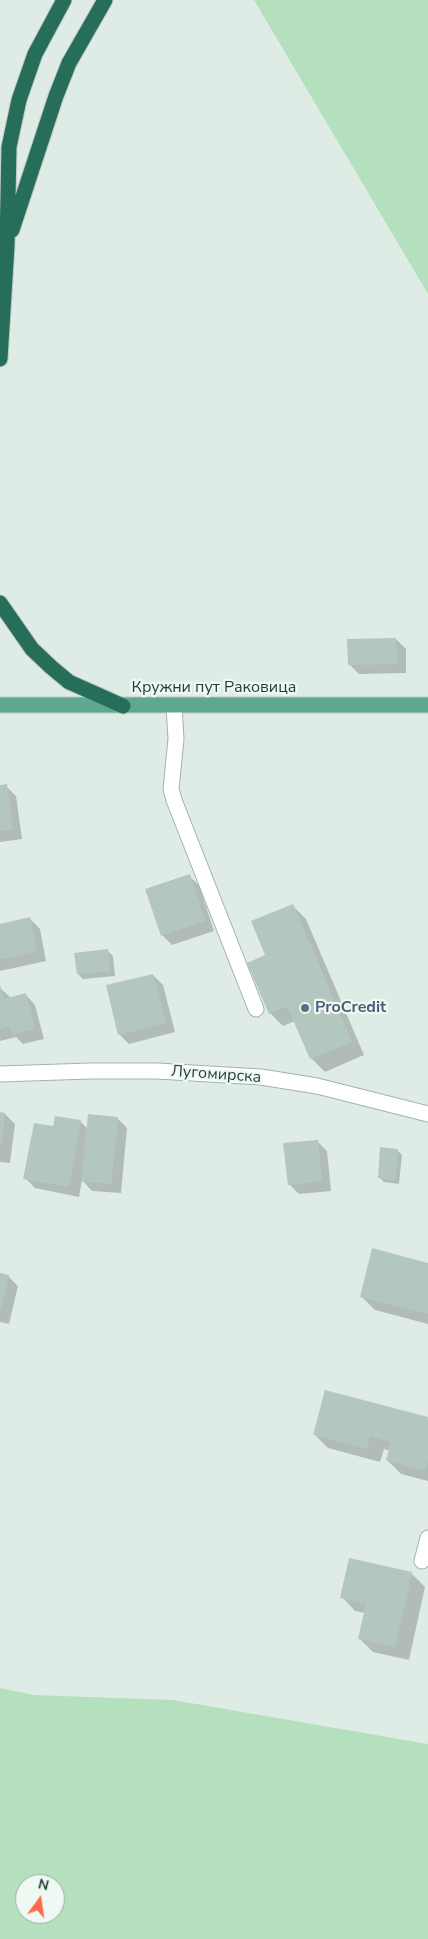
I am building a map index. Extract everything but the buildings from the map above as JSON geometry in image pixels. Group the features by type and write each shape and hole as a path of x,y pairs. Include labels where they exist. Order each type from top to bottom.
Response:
{"highway":[{"path":"0,359 8,246 9,147 19,100 35,54 64,0"},
{"path":"8,246 56,96 69,63 104,0"},
{"path":"0,602 32,650 51,667 69,682 123,706"}],"main road":[{"name":"Кружни пут Раковица","path":"0,705 428,705"}],"street":[{"path":"174,706 176,739 171,789 256,1009"},
{"name":"Лугомирска","path":"0,1074 158,1071 262,1077 317,1086 428,1114"},
{"path":"422,1561 428,1538"}],"green space":[{"path":"254,0 428,0 428,294"},
{"path":"0,1688 34,1695 173,1700 428,1744 428,1939 0,1939"}],"place":[{"name":"ProCredit","path":"305,1008"}]}
